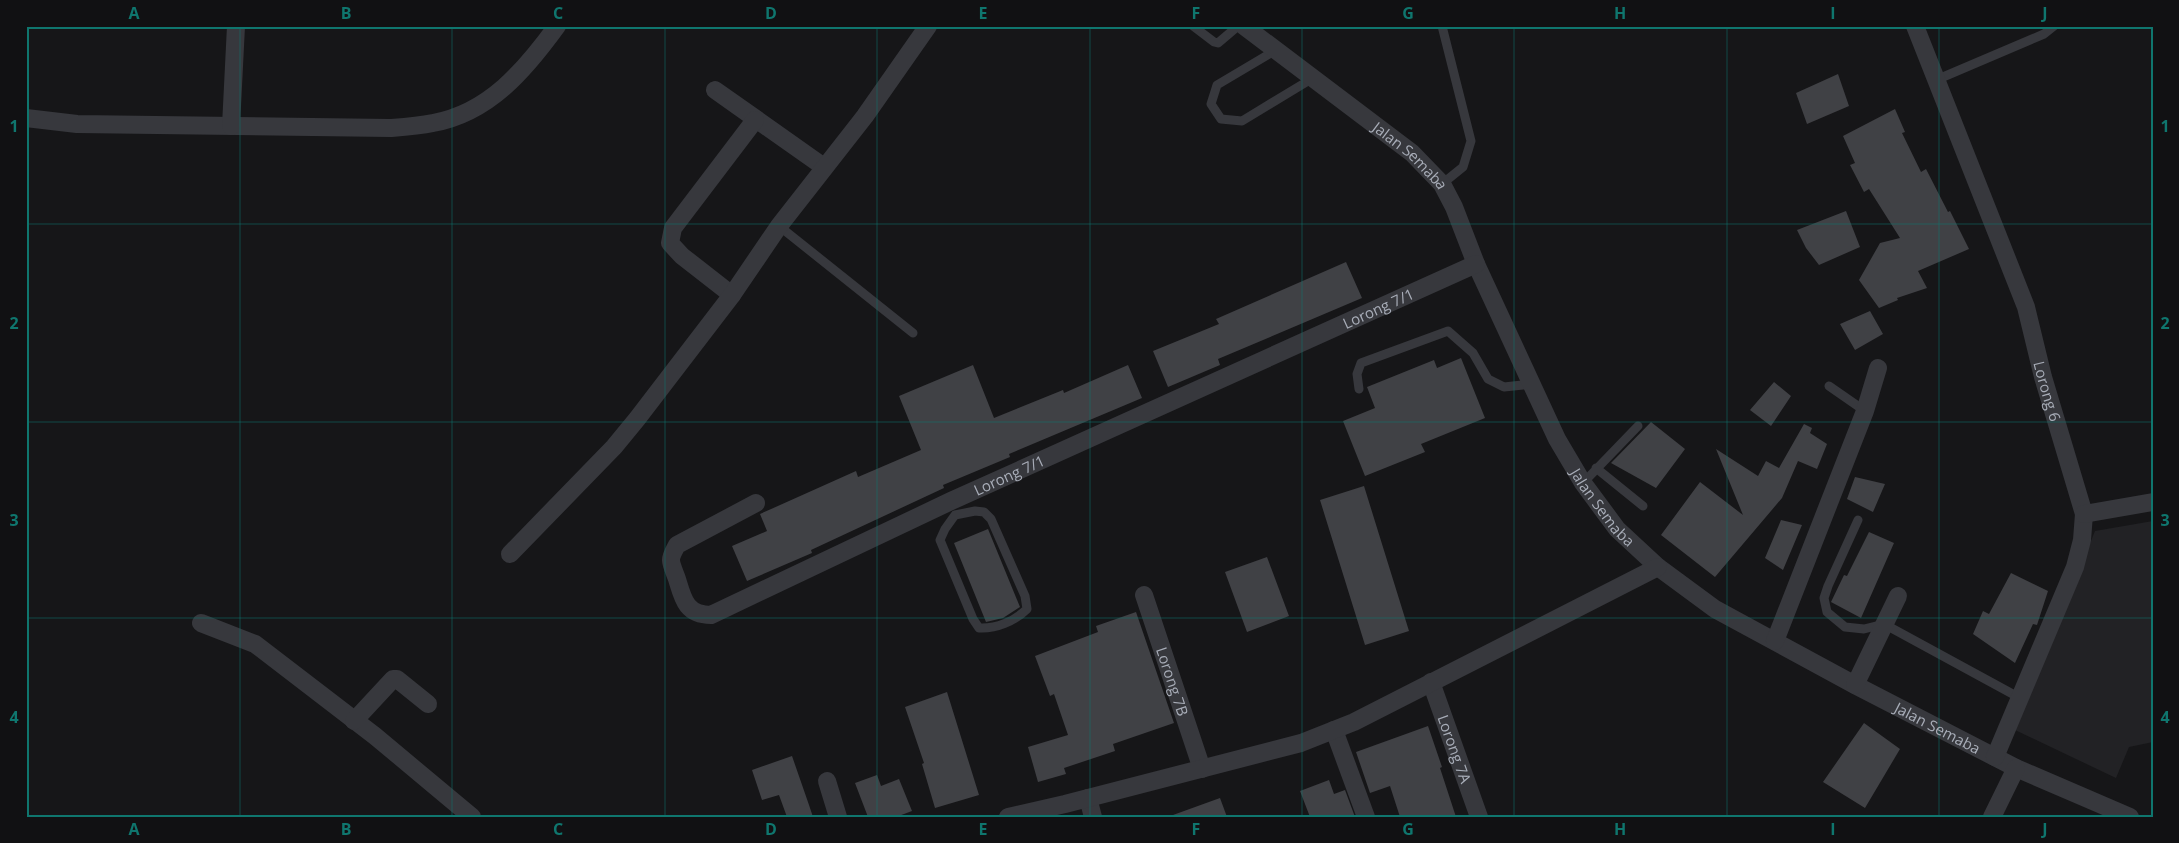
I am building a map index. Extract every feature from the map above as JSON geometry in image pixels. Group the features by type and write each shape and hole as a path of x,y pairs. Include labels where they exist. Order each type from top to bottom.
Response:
{"street":[{"path":"231,126 236,26"},
{"path":"26,118 77,124 390,128 434,123 464,114 492,99 520,73 557,26"},
{"path":"510,554 614,447 732,295 779,226 866,116 928,26"},
{"name":"Jalan Semaba","path":"1244,26 1412,153 1442,184 1454,207 1476,264 1557,438 1582,482 1617,529 1658,567 1715,609 1855,685 2016,768 2130,817"},
{"name":"Lorong 6","path":"1915,26 2026,307 2043,377 2084,514 2082,540 2075,567 1995,757"},
{"path":"715,90 824,167"},
{"path":"732,295 682,256 670,243 673,228 755,120"},
{"name":"Lorong 7/1","path":"756,503 677,545 673,552 671,560 684,600 691,610 700,615 710,615 953,508 1476,264"},
{"path":"1775,641 1865,411 1878,368"},
{"path":"2084,514 2153,502"},
{"path":"1008,817 1301,743 1354,722 1658,567"},
{"name":"Lorong 7B","path":"1144,595 1202,769"},
{"path":"1855,685 1898,596"},
{"path":"200,623 255,644 354,721 472,817"},
{"path":"354,721 392,679 398,679 428,704"},
{"name":"Lorong 7A","path":"1431,682 1479,817"},
{"path":"1334,730 1366,817"},
{"path":"1992,817 2016,768"},
{"path":"827,781 838,817"},
{"path":"1088,798 1093,817"}],"lane":[{"path":"1193,26 1218,43 1224,40 1238,26"},
{"path":"1442,26 1471,141 1463,167 1442,184"},
{"path":"1936,80 2044,34 2054,26"},
{"path":"1276,50 1217,85 1210,104 1221,119 1242,121 1313,78"},
{"path":"779,226 914,332"},
{"path":"1358,389 1357,374 1361,362 1448,331 1474,353 1488,379 1504,387 1532,384"},
{"path":"1829,386 1865,411"},
{"path":"1582,482 1638,426"},
{"path":"1596,468 1643,506"},
{"path":"953,508 984,512 991,519 1024,596 1027,609 1020,616 991,629 978,628 940,540 953,508"},
{"path":"1858,520 1828,586 1824,598 1826,612 1845,627 1864,629 1884,624 2020,698"}],"shaded area":[{"path":"2153,521 2153,742 2129,747 2116,778 2015,730 2095,531"}],"building":[{"path":"1838,74 1849,106 1807,124 1796,93"},
{"path":"1895,109 1905,132 1902,133 1921,172 1926,169 1969,249 1918,271 1927,288 1897,298 1898,300 1879,308 1859,280 1880,243 1900,238 1869,189 1864,192 1850,165 1855,163 1843,136"},
{"path":"1846,211 1860,247 1819,265 1806,248 1797,230"},
{"path":"1346,262 1362,298 1218,359 1220,365 1168,387 1153,351 1219,324 1216,319"},
{"path":"1870,311 1883,334 1855,350 1840,324"},
{"path":"1461,358 1485,418 1421,444 1425,452 1365,476 1343,421 1375,408 1367,387 1434,360 1437,368"},
{"path":"973,365 994,418 1063,390 1064,393 1128,365 1142,398 1009,454 1010,457 943,485 944,488 811,550 812,553 747,581 732,546 767,531 760,514 856,471 858,477 921,450 899,396"},
{"path":"1774,382 1791,396 1771,426 1750,410"},
{"path":"1651,422 1685,449 1656,488 1611,463"},
{"path":"1804,424 1812,428 1810,433 1827,444 1817,469 1798,461 1782,498 1715,577 1661,535 1700,482 1743,515 1716,449 1758,476 1766,461 1779,468"},
{"path":"1855,477 1885,484 1873,512 1847,499"},
{"path":"1364,486 1409,631 1365,645 1320,500"},
{"path":"1781,520 1802,525 1783,570 1765,558"},
{"path":"988,529 1020,607 1003,618 986,622 954,543"},
{"path":"1869,532 1894,543 1861,618 1831,602 1844,575 1847,576"},
{"path":"1267,557 1289,616 1247,632 1225,572"},
{"path":"2011,573 2048,591 2037,625 2033,624 2015,663 1973,634 1983,611 1989,614"},
{"path":"1136,612 1174,723 1113,744 1115,751 1064,768 1066,774 1038,782 1028,747 1068,735 1054,694 1050,696 1035,656 1098,632 1096,626"},
{"path":"947,692 979,795 935,808 922,764 924,763 905,707"},
{"path":"1864,723 1900,749 1865,808 1823,782"},
{"path":"1428,726 1456,817 1400,817 1390,786 1370,793 1356,752"},
{"path":"792,756 813,817 787,817 779,795 762,800 752,770"},
{"path":"877,775 881,786 899,779 912,811 896,817 868,817 855,783"},
{"path":"1329,780 1334,794 1345,790 1355,817 1310,817 1300,791"},
{"path":"1220,798 1227,817 1173,817 1173,815"}]}
